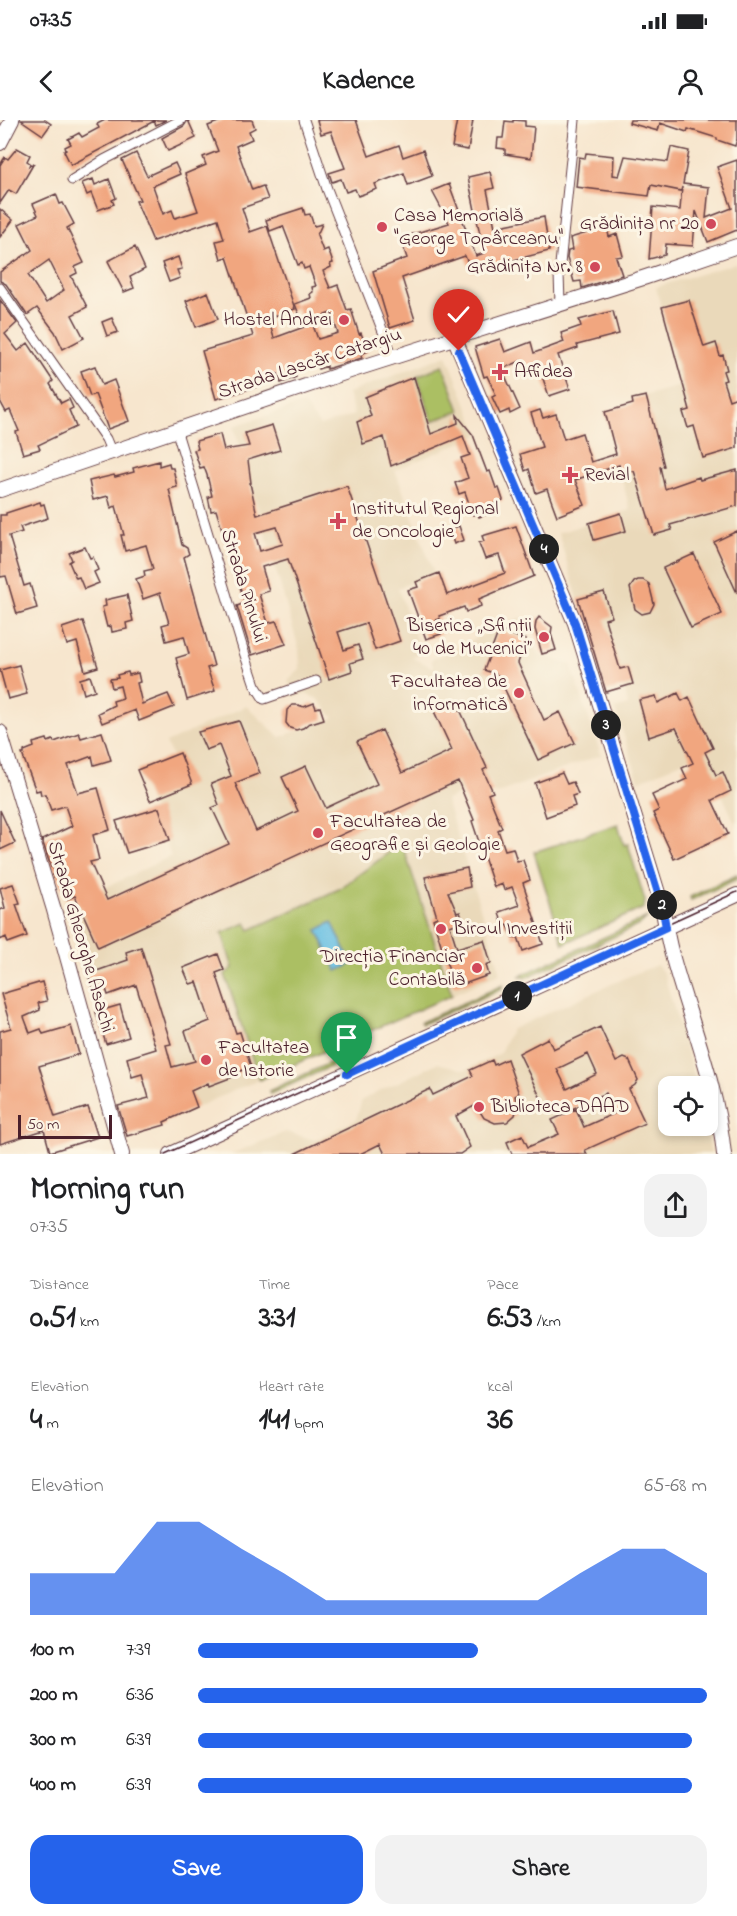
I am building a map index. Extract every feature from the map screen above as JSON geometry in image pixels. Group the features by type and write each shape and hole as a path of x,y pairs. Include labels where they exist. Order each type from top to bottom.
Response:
{"street":[{"path":"0,142 12,120"},
{"path":"72,180 104,160 181,120"},
{"path":"304,120 327,189 393,357"},
{"path":"560,303 559,274 575,120"},
{"name":"Strada Lascăr Catargiu","path":"0,490 393,357 737,246"},
{"path":"0,288 106,439 111,452"},
{"path":"454,337 575,623 662,906 671,952 706,1062 719,1118 724,1154"},
{"name":"Strada Pinului","path":"176,429 255,685 264,699 316,681"},
{"name":"Strada Gheorghe Asachi","path":"0,732 54,910 122,1154"},
{"path":"171,1154 737,895"}],"shaded area":[{"path":"737,263 737,827 722,795 731,791 723,772 698,783 690,758 639,781 615,709 628,705 624,687 606,692 558,533 630,510 605,412 633,404 632,399 681,386 656,287"},
{"path":"447,355 479,435 395,470 434,573 398,588 420,651 412,658 434,668 431,660 521,617 540,655 571,665 601,755 495,794 489,780 446,800 501,973 174,1117 128,960 88,974 70,905 171,856 137,770 172,756 166,743 246,706 280,737 334,718 318,699 305,694 295,697 288,681 300,669 299,649 234,426 303,404 320,426 354,415 348,393"},
{"path":"657,965 664,974 694,1076 658,1076 658,1136 708,1136 711,1154 231,1154 286,1132 315,1140 356,1120 362,1100 437,1063 465,1070 499,1054 512,1029"}],"green space":[{"path":"443,365 460,411 432,421 417,376"},
{"path":"618,824 624,845 628,844 645,901 644,908 563,944 534,852"},
{"path":"402,843 452,995 259,1080 225,974 233,968 222,933 246,923 250,930 339,889"},
{"path":"737,875 737,879 691,900 690,897"},
{"path":"648,917 639,925 525,978 520,976"},
{"path":"503,985 501,989 422,1024 421,1022"},
{"path":"340,1058 341,1062 270,1094 269,1091"}],"water":[{"path":"332,922 352,964 337,971 317,930"}],"building":[{"path":"21,120 45,120 51,124 43,135"},
{"path":"105,120 166,120 156,125 154,121 71,165 64,151 65,147 71,144 68,139 79,133 82,137 99,128 97,124"},
{"path":"188,120 196,138 168,151 162,138 184,126"},
{"path":"223,120 252,120 255,128 249,131 252,139 236,146 252,190 263,186 268,199 242,208 250,232 267,226 295,309 268,318 274,338 304,327 295,304 311,298 312,287 316,286 309,267 304,269 302,263 298,265 283,226 270,231 266,220 303,208 305,215 310,214 314,226 322,224 317,235 323,251 328,249 333,263 330,264 331,267 323,271 330,288 338,285 347,310 351,309 359,334 361,333 368,351 361,354 362,358 327,369 327,366 318,369 316,362 293,370 296,377 281,383 278,374 254,382 256,387 216,399 202,351 253,336 227,257 221,259 216,241 224,239 218,219 153,241 136,201 140,200 122,160 136,153 147,176 175,163 180,174 153,186 163,214 172,210 175,218 198,211 185,174 206,165 203,157 218,151 208,126","holes":["331,313 338,333 318,339 311,320"]},
{"path":"317,120 356,120 369,156 399,145 403,157 423,150 432,176 408,185 404,173 375,184 377,189 358,196 355,189 346,192 341,179 332,182 329,173 345,168 331,131 321,134"},
{"path":"457,120 473,120 468,150 452,147"},
{"path":"513,120 525,121 525,126 534,127 531,158 505,154 505,149 497,148 498,138 503,138 505,121 513,122"},
{"path":"630,120 737,120 737,139 735,146 688,129 687,132 660,123 658,131 629,123"},
{"path":"671,147 689,151 683,184 709,187 706,218 732,208 717,167 737,160 737,230 708,242 696,211 693,246 666,244 665,255 649,259 653,207 680,210 682,187 681,191 651,185 649,196 576,187 579,157 585,158 586,153 614,156 613,175 619,176 625,156 668,162"},
{"path":"17,148 30,155 27,161 30,163 29,166 34,163 16,194 9,190 0,203 0,165 5,157 8,159"},
{"path":"490,172 494,188 487,190 495,227 544,217 549,251 471,271 465,256 402,278 415,320 390,328 373,271 407,258 400,238 449,223 432,191 449,184 476,256 484,253 468,177"},
{"path":"93,179 95,185 109,179 116,198 112,200 114,204 98,210 91,193 87,195 82,183"},
{"path":"56,194 74,224 67,228 84,263 75,267 77,273 71,276 87,307 72,315 84,338 63,349 55,332 37,308 27,315 6,284 0,281 0,272 32,250 19,224 38,215 33,204","holes":["49,260 64,290 46,303 28,275"]},
{"path":"0,209 13,220 0,237"},
{"name":"Grădinița Nr. 8","path":"607,227 609,237 617,234 623,256 616,257 622,275 582,288 581,281 574,282 567,258 568,251 572,250 570,238"},
{"path":"135,247 145,269 130,277 134,288 124,292 108,261"},
{"path":"178,257 182,269 177,270 180,278 169,282 162,263"},
{"path":"208,292 218,319 196,327 186,301"},
{"path":"0,300 17,323 5,334 18,351 28,343 53,381 50,384 61,403 69,399 73,408 69,410 76,427 38,445 40,449 23,454 16,432 19,431 10,410 6,412 0,401"},
{"path":"689,300 704,347 716,343 720,356 723,355 727,370 723,371 726,380 723,381 729,400 737,397 737,448 703,458 694,426 688,428 683,412 690,410 662,307"},
{"path":"613,311 619,334 577,345 578,348 558,355 570,389 549,396 541,373 529,377 523,360 502,369 520,409 510,414 509,410 500,414 492,397 496,395 487,376 484,377 475,347 500,339 505,352 531,342 534,353 564,342 561,333 581,326 579,320"},
{"path":"112,318 118,332 107,336 102,322"},
{"path":"95,366 102,385 114,380 129,421 108,429 95,394 90,396 81,371"},
{"path":"414,377 431,434 458,423 457,415 473,435 487,472 490,471 503,500 495,503 496,507 492,509 493,512 479,517 478,513 473,515 465,492 459,494 455,483 468,478 461,458 470,455 463,436 391,466 384,437 363,444 357,422 371,416 365,397"},
{"path":"646,396 664,466 660,467 665,489 699,477 700,480 737,470 737,506 670,525 672,530 654,535 634,471 621,474 619,465 575,480 585,505 557,516 547,489 536,493 529,469 525,471 520,454 542,447 531,413 540,410 543,418 556,414 564,439 582,433 591,462 616,454 605,412 633,404 632,399"},
{"path":"272,425 280,450 248,460 257,515 347,486 400,641 375,650 366,623 338,632 344,650 358,645 363,659 350,663 352,671 329,679 288,559 262,567 269,591 259,594 268,623 276,621 286,644 252,655 237,606 245,603 216,510 211,511 208,497 212,496 207,475 204,467 200,468 194,450 198,449 196,441 220,434 224,450 249,446 245,433","holes":["277,527 283,544 260,551 255,533"]},
{"path":"159,461 159,466 169,463 170,468 173,468 177,487 169,489 182,545 187,548 189,554 184,557 214,666 207,668 215,691 187,700 176,658 189,654 184,636 166,641 162,625 169,623 160,593 143,599 136,579 145,576 144,571 153,569 146,545 125,551 121,535 124,535 116,506 111,508 108,496 93,500 89,481 134,472 133,468"},
{"path":"40,502 41,505 44,504 48,518 20,527 22,532 9,536 24,586 30,584 37,608 17,614 6,576 0,577 0,515 6,515 6,513"},
{"path":"621,513 626,531 594,540 589,523"},
{"path":"459,526 464,540 454,544 449,529"},
{"path":"516,526 534,576 479,599 481,606 466,612 464,607 439,616 440,619 436,620 441,634 426,639 408,590 418,587 416,582 439,573 447,595 505,573 499,555 485,559 479,543 484,541 482,536"},
{"path":"737,531 737,593 714,542"},
{"path":"85,547 90,558 93,557 98,570 94,572 99,583 84,589 69,562 72,560 69,553"},
{"path":"694,554 722,614 691,628 663,568"},
{"path":"638,580 649,584 654,604 650,612 642,614 635,609 630,588"},
{"path":"604,592 612,617 605,619 620,669 628,667 633,684 606,692 578,599"},
{"path":"127,595 133,621 126,623 127,629 112,632 111,626 107,627 102,607 106,606 105,600"},
{"name":"Biserica „Sfinții 40 de Mucenici”","path":"539,617 552,627 551,634 556,650 542,654 535,629"},
{"path":"83,621 98,667 85,671 77,642 67,645 62,628"},
{"name":"Facultatea de informatică","path":"499,630 526,640 518,663 544,720 560,712 575,743 538,760 498,675 484,670"},
{"path":"19,665 27,694 8,699 0,670"},
{"path":"128,672 129,675 138,673 140,682 137,683 142,704 168,694 174,707 139,721 135,710 102,723 98,713 114,705 113,701 123,698 120,686 112,688 110,679 118,678 117,675"},
{"path":"90,676 95,690 84,694 80,679"},
{"path":"678,693 682,701 689,697 713,748 705,752 716,775 723,772 731,791 712,800 728,834 674,859 653,813 659,810 652,795 687,779 682,768 693,763 676,728 649,737 639,700 656,696 658,703"},
{"path":"455,699 487,768 483,770 493,792 488,794 502,828 498,830 505,850 513,848 517,861 523,860 530,880 523,883 543,944 523,951 518,937 513,938 508,925 503,927 499,912 519,905 512,887 504,890 502,884 494,887 472,821 474,820 458,781 98,947 75,896 67,899 51,867 42,840 72,826 65,806 51,810 45,794 41,795 40,790 36,791 22,754 34,747 33,743 47,739 48,742 53,740 54,742 79,733 81,738 102,732 111,760 94,765 92,756 68,765 78,793 98,788 110,830 93,835 99,860 90,862 107,900 229,844 212,808 219,805 211,784 231,776 219,745 206,750 198,732 239,721 260,773 235,783 256,831 298,811 282,777 306,766 326,808 377,784 357,742 382,730 402,773 452,750 433,709"},
{"path":"314,703 316,708 320,707 324,719 296,730 290,728 286,723 287,710 292,705 304,707"},
{"path":"180,753 192,784 150,801 137,770"},
{"path":"562,773 567,784 573,782 578,794 572,796 575,806 546,817 535,783"},
{"path":"159,808 170,840 127,853 116,821"},
{"path":"0,810 15,843 0,850"},
{"path":"467,868 470,887 448,892 463,921 450,926 457,948 484,940 491,963 486,965 489,975 454,986 433,919 437,917 425,877"},
{"path":"13,884 20,903 16,904 27,936 8,943 6,937 0,940 0,910 5,908 0,888"},
{"path":"141,947 171,1044 166,1045 172,1067 195,1061 185,1031 210,1021 197,982 190,984 183,968 218,954 224,970 216,973 236,1033 240,1032 251,1067 238,1072 238,1075 209,1086 208,1083 191,1091 197,1107 164,1122 165,1125 127,1136 118,1106 149,1098 142,1074 132,1077 127,1058 156,1049 136,985 108,995 106,989 94,993 88,974 128,960 126,952"},
{"path":"42,982 47,1001 38,1003 40,1010 24,1017 30,1033 41,1029 43,1034 71,1026 79,1054 39,1066 55,1117 88,1107 98,1137 50,1152 44,1130 0,1144 0,1031 11,1028 1,994"},
{"path":"120,1005 129,1037 106,1044 96,1012"},
{"path":"600,1027 616,1062 624,1058 629,1060 638,1080 629,1089 645,1123 585,1150 587,1154 512,1154 507,1142 522,1135 528,1147 559,1134 552,1120 576,1109 584,1127 615,1113 606,1093 572,1109 569,1102 546,1109 519,1053 548,1038 553,1049","holes":["588,1054 597,1074 567,1089 557,1069"]},
{"path":"507,1059 519,1094 515,1096 517,1108 515,1115 507,1122 495,1123 484,1118 476,1105 456,1116 470,1147 460,1154 385,1154 380,1144 360,1154 294,1154 430,1089 433,1095 473,1076 470,1070 492,1060 494,1065"}],"tram line":[{"path":"165,1154 737,892"}],"place":[{"name":"Grădinița nr 20","path":"711,224"},
{"name":"Casa Memorială \"George Topârceanu\"","path":"382,227"},
{"name":"Grădinița Nr. 8","path":"595,267"},
{"name":"Hostel Andrei","path":"344,320"},
{"name":"Affidea","path":"500,372"},
{"name":"Revial","path":"570,475"},
{"name":"Institutul Regional de Oncologie","path":"338,521"},
{"name":"Biserica „Sfinții 40 de Mucenici”","path":"544,637"},
{"name":"Facultatea de informatică","path":"519,693"},
{"name":"Facultatea de Geografie și Geologie","path":"318,833"},
{"name":"Biroul Investiții","path":"441,929"},
{"name":"Direcția Financiar Contabilă","path":"477,968"},
{"name":"Facultatea de Istorie","path":"206,1060"},
{"name":"Biblioteca DAAD","path":"479,1107"}],"route":[{"path":"347,1074 666,927 662,906 575,623 459,351"}]}
